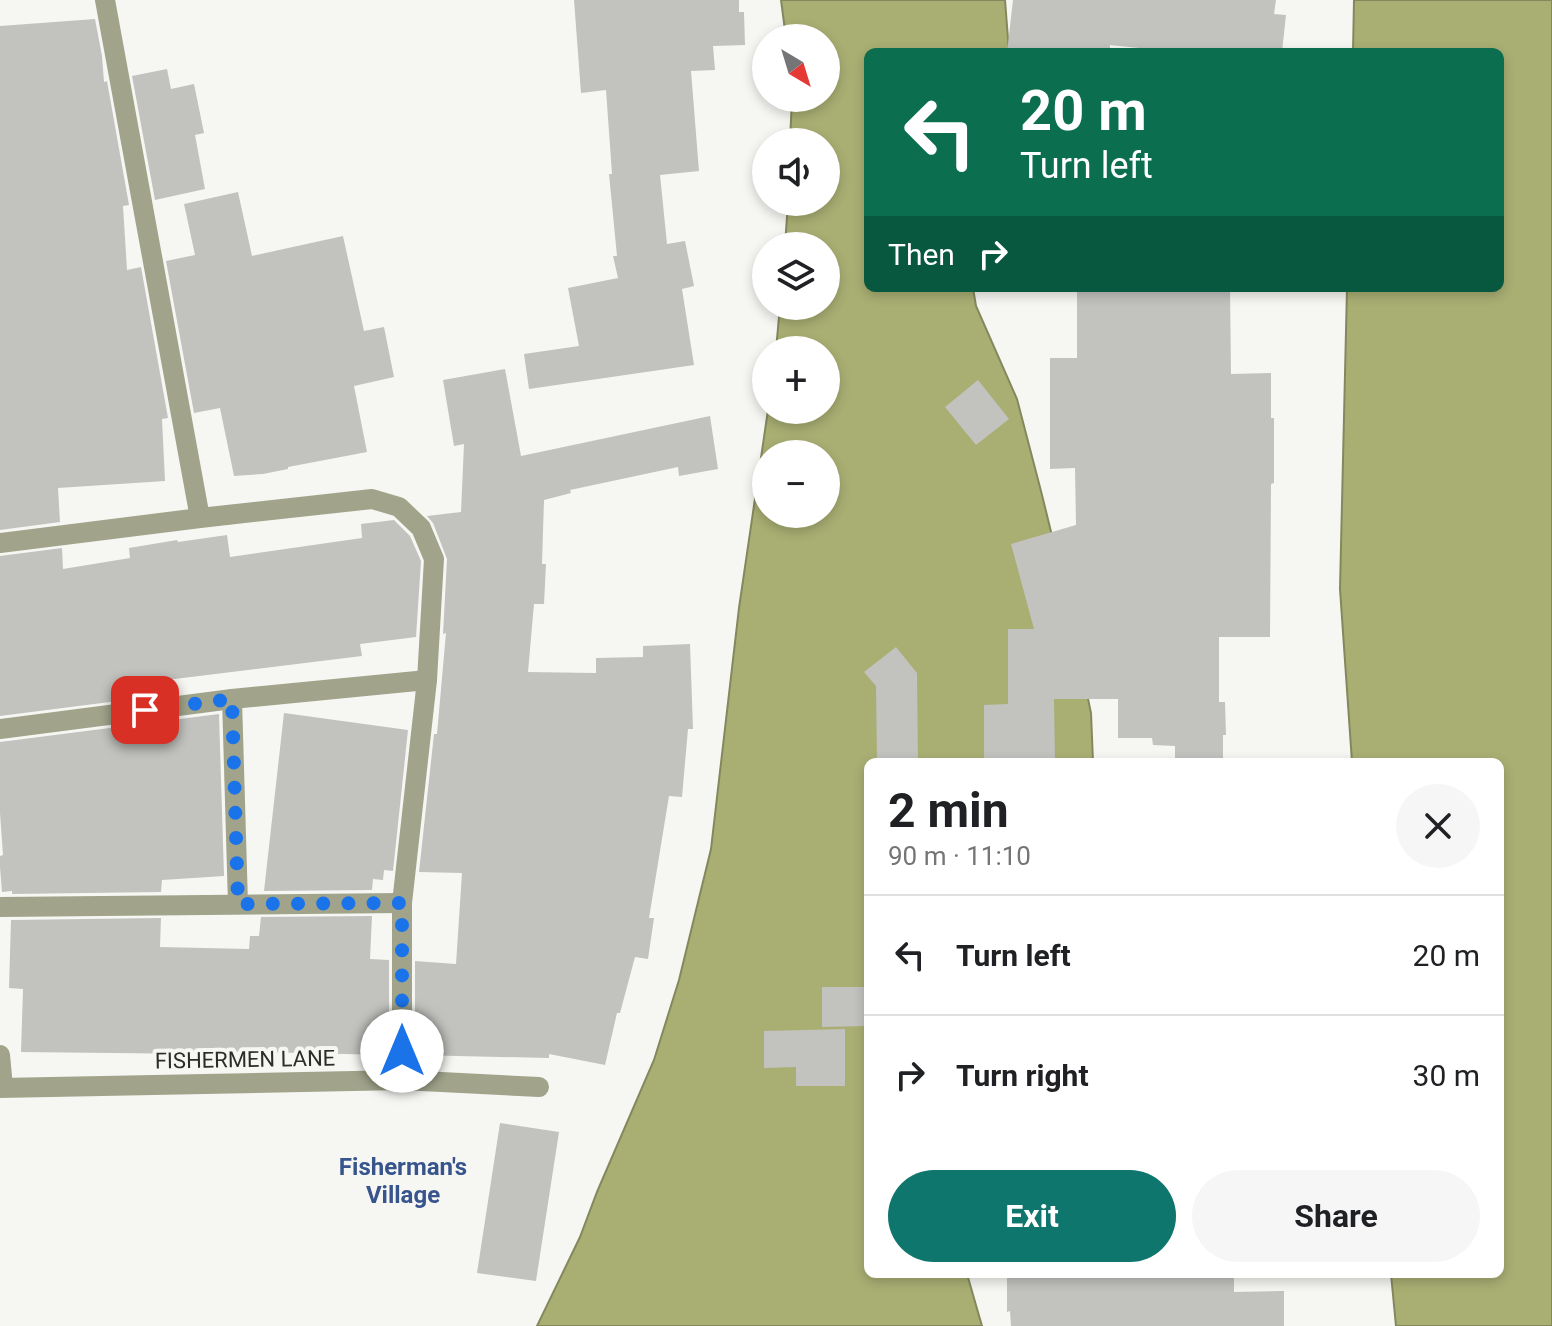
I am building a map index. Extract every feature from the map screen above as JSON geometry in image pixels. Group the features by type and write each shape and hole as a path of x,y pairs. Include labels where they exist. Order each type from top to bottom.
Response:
{"street":[{"path":"105,0 200,518"},
{"path":"0,543 372,499 399,507 421,528 434,559 427,680 402,903 402,1080"},
{"path":"0,729 232,699 427,680"},
{"path":"232,699 238,904"},
{"path":"0,907 402,903"},
{"path":"0,1055 2,1087"},
{"name":"FISHERMEN LANE","path":"2,1087 402,1080 539,1087"}],"shaded area":[{"path":"781,0 1005,0 1009,48 864,48 864,292 974,292 976,306 1017,399 1067,597 1091,713 1093,758 864,758 864,1278 968,1278 982,1326 537,1326 580,1237 654,1060 679,980 711,849 752,519 752,528 840,528 840,440 764,440 766,424 840,424 840,336 777,336 779,320 840,320 840,232 786,232 787,216 840,216 840,128 791,128 791,112 840,112 840,24 784,24"},
{"path":"1354,0 1552,0 1552,1326 1396,1326 1391,1278 1504,1278 1504,758 1352,758 1340,589 1347,292 1504,292 1504,48 1353,48"}],"building":[{"path":"574,0 739,0 739,12 744,12 745,45 713,46 715,70 691,71 699,171 660,175 667,244 685,241 694,286 682,289 694,365 529,389 524,354 579,346 568,288 618,278 613,256 617,256 609,174 612,174 606,90 581,93"},
{"path":"1013,0 1276,0 1274,14 1286,15 1282,48 1139,48 1110,45 1110,48 1007,48"},
{"path":"95,19 104,82 107,81 129,205 123,206 127,270 141,267 168,418 162,419 165,481 58,488 60,522 0,530 0,26"},
{"path":"167,69 171,89 194,84 204,133 195,135 205,189 155,200 132,76"},
{"path":"238,192 252,256 343,236 364,331 384,327 394,377 354,386 367,452 263,474 234,476 220,408 194,413 166,261 195,255 184,204"},
{"path":"1077,292 1230,292 1231,374 1271,373 1274,483 1271,484 1270,637 1219,637 1219,702 1225,702 1223,758 1175,758 1175,746 1153,745 1152,738 1118,738 1118,699 1054,699 1055,758 984,758 984,705 1008,704 1008,629 1034,629 1011,544 1076,525 1075,468 1050,469 1050,358 1077,358"},
{"path":"505,369 521,456 710,416 718,469 679,476 678,467 570,490 571,493 544,500 544,604 534,604 528,672 596,673 596,658 643,657 643,646 690,644 693,729 688,729 682,797 669,796 649,918 654,918 648,959 635,957 605,1065 549,1054 549,1058 415,1055 415,961 456,964 462,873 419,872 446,633 443,634 447,559 433,523 427,516 461,512 464,444 454,446 443,380"},
{"path":"978,380 1009,419 976,445 945,407"},
{"path":"394,520 410,536 421,561 416,637 360,644 362,656 126,685 126,691 157,696 0,716 0,556 62,548 63,569 130,558 129,548 227,535 230,557 362,538 361,524"},
{"path":"896,647 917,673 918,758 877,758 876,686 864,672"},
{"path":"284,713 408,730 393,871 384,870 383,880 373,879 372,890 264,891"},
{"path":"219,714 224,876 162,880 161,892 2,892 0,742"},
{"path":"372,916 370,959 389,960 389,1055 204,1051 203,1054 21,1052 23,989 9,988 11,920 161,918 160,947 249,949 250,936 259,936 261,917"},
{"path":"822,987 864,987 864,1026 822,1027"},
{"path":"845,1029 845,1086 796,1086 796,1067 764,1068 764,1031"},
{"path":"500,1123 559,1132 536,1281 477,1273"},
{"path":"1007,1278 1234,1278 1234,1292 1284,1291 1284,1326 1011,1326 1010,1311 1007,1312"}],"district":[{"name":"Fisherman's Village","path":"403,1181"}],"route":[{"path":"145,710 232,699 238,904 402,903 402,1051"}]}
